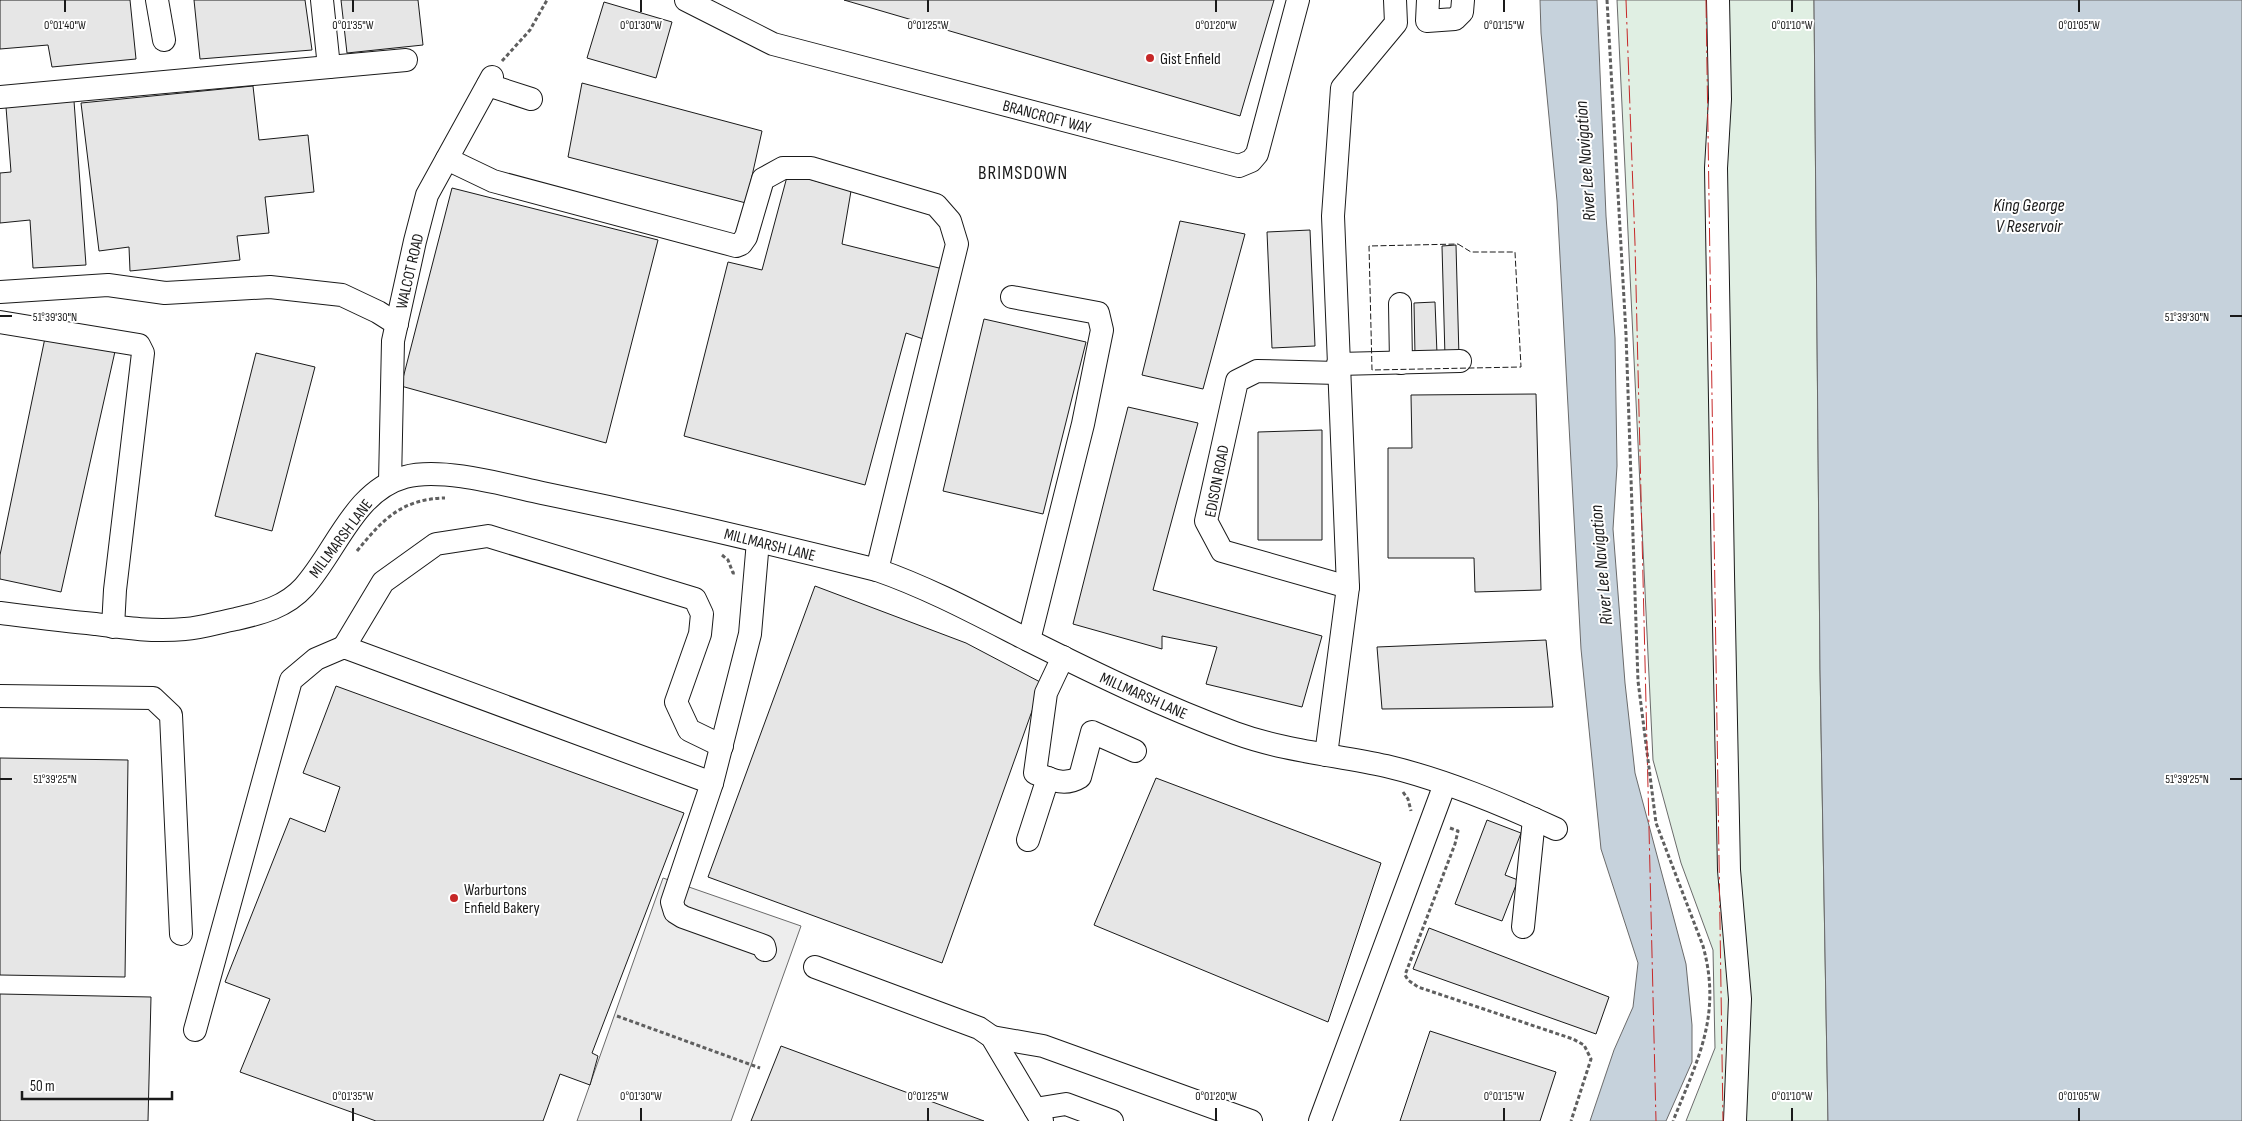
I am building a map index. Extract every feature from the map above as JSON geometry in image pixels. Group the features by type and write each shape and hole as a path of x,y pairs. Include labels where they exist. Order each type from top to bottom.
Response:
{"street":[{"path":"157,0 164,40"},
{"path":"322,0 329,67"},
{"name":"BRANCROFT WAY","path":"686,0 773,44 1239,166 1251,161 1257,154 1298,0"},
{"path":"1396,0 1396,23"},
{"path":"1326,755 1348,586 1333,216 1342,88 1396,23 1428,10 1455,19 1462,12 1463,0"},
{"path":"1718,0 1720,99 1716,168 1723,593 1730,870 1740,999 1735,1121"},
{"path":"0,97 406,60"},
{"path":"490,81 531,99"},
{"name":"WALCOT ROAD","path":"390,482 393,341 427,195 490,81"},
{"path":"447,159 493,181 736,246 741,244 746,237 763,179 783,168 811,168 936,205 950,221 957,244 877,570"},
{"path":"0,292 108,285 165,293 270,287 342,295 378,312 397,324"},
{"path":"1012,297 1098,313 1102,330 1083,424 1029,640"},
{"path":"1400,304 1401,363"},
{"path":"0,322 139,345 143,353 115,590 113,626"},
{"path":"1338,369 1401,363 1460,361"},
{"name":"EDISON ROAD","path":"1338,369 1257,371 1237,381 1206,521 1222,551 1348,586"},
{"name":"MILLMARSH LANE","path":"0,613 136,630 186,629 268,612 289,600 304,587 357,510 375,492 390,482 426,474 484,481 670,519 877,570 908,582 1164,706 1236,734 1326,755 1385,766 1445,784 1556,829"},
{"path":"195,1030 291,680 316,659 344,647 383,582 436,544 488,536 695,598 702,614 700,634 676,702 689,730 722,746"},
{"path":"758,541 750,634 712,783 672,902 675,912 683,917 764,946 765,950"},
{"path":"344,647 712,783"},
{"path":"1063,657 1046,693 1034,773 1059,782 1073,782 1080,777 1092,732 1135,751"},
{"path":"0,696 153,698 171,716 182,934"},
{"path":"1028,840 1048,778"},
{"path":"1320,1121 1445,784"},
{"path":"1522,927 1534,819"},
{"path":"814,967 979,1028 992,1037 1039,1115 1066,1104 1112,1121"},
{"path":"992,1037 1043,1046 1251,1121"}],"path":[{"path":"490,81 504,57 530,30 547,0"},
{"path":"1608,0 1626,334 1638,681 1656,823 1703,946 1708,964 1711,1000 1703,1047 1673,1121"},
{"path":"1449,828 1458,831 1455,844 1405,975 1408,980 1418,986 1584,1045 1591,1060 1571,1121"},
{"path":"617,1016 760,1068"}],"green space":[{"path":"1617,0 1814,0 1820,669 1828,1121 1686,1121 1715,1048 1713,950 1681,863 1653,760"}],"shaded area":[{"path":"663,878 801,926 731,1121 577,1121"}],"water":[{"name":"River Lee Navigation","path":"1540,0 1597,0 1606,216 1615,338 1617,466 1613,529 1625,683 1635,773 1686,964 1692,1025 1692,1062 1666,1121 1590,1121 1614,1050 1633,1007 1638,963 1601,849 1581,649 1557,201 1541,33"},
{"name":"King George V Reservoir","path":"1814,0 2242,0 2242,1121 1828,1121 1820,669"}],"building":[{"path":"0,0 130,0 136,59 52,67 48,45 0,49"},
{"path":"194,0 305,0 312,50 200,59"},
{"path":"341,0 418,0 423,45 347,53"},
{"name":"Gist Enfield","path":"844,0 1274,0 1240,116"},
{"path":"604,2 672,22 656,78 587,58"},
{"path":"582,83 762,131 746,203 568,157"},
{"path":"253,86 259,140 308,135 314,192 265,197 269,233 237,236 240,260 130,271 129,247 99,251 81,103"},
{"path":"74,101 86,265 33,268 30,220 0,223 0,173 11,172 6,107"},
{"path":"788,173 851,191 842,244 943,269 929,341 906,333 865,485 684,436 728,262 762,270"},
{"path":"452,188 658,240 606,443 401,386"},
{"path":"1180,221 1245,234 1203,389 1142,375"},
{"path":"1310,230 1315,346 1272,348 1267,232"},
{"path":"1456,245 1459,357 1445,357 1442,246"},
{"path":"1435,302 1437,354 1415,355 1414,303"},
{"path":"984,319 1086,342 1043,514 943,491"},
{"path":"46,333 116,347 61,592 0,579 0,555"},
{"path":"256,353 315,367 272,531 215,516"},
{"path":"1536,394 1541,590 1475,592 1474,558 1388,558 1388,448 1412,448 1411,395"},
{"path":"1128,407 1198,423 1153,590 1322,636 1302,707 1206,684 1217,647 1162,636 1162,649 1073,624"},
{"path":"1322,430 1322,540 1258,540 1258,432"},
{"path":"815,586 966,643 1042,683 942,963 708,877"},
{"path":"1546,640 1553,707 1382,709 1377,647"},
{"name":"Warburtons Enfield Bakery","path":"336,686 684,813 592,1053 598,1056 590,1085 560,1074 543,1121 376,1121 240,1072 270,999 225,982 290,818 325,832 340,787 303,773"},
{"path":"0,758 128,760 125,977 0,975"},
{"path":"1156,778 1381,863 1328,1022 1094,925"},
{"path":"1487,820 1521,833 1505,875 1518,880 1502,921 1455,904"},
{"path":"1429,928 1609,997 1596,1034 1413,969"},
{"path":"0,994 151,997 148,1121 0,1121"},
{"path":"1430,1031 1556,1072 1540,1121 1400,1121"},
{"path":"781,1046 984,1121 751,1121"}],"fence":[{"path":"1458,244 1471,252 1515,252 1521,367 1372,370 1369,246 1458,244"}],"power":[{"path":"1626,0 1635,244 1656,1121"},
{"path":"1706,0 1723,1121"}],"place":[{"name":"Gist Enfield","path":"1150,58"},
{"name":"Warburtons Enfield Bakery","path":"454,898"}],"district":[{"name":"BRIMSDOWN","path":"1023,172"}]}
